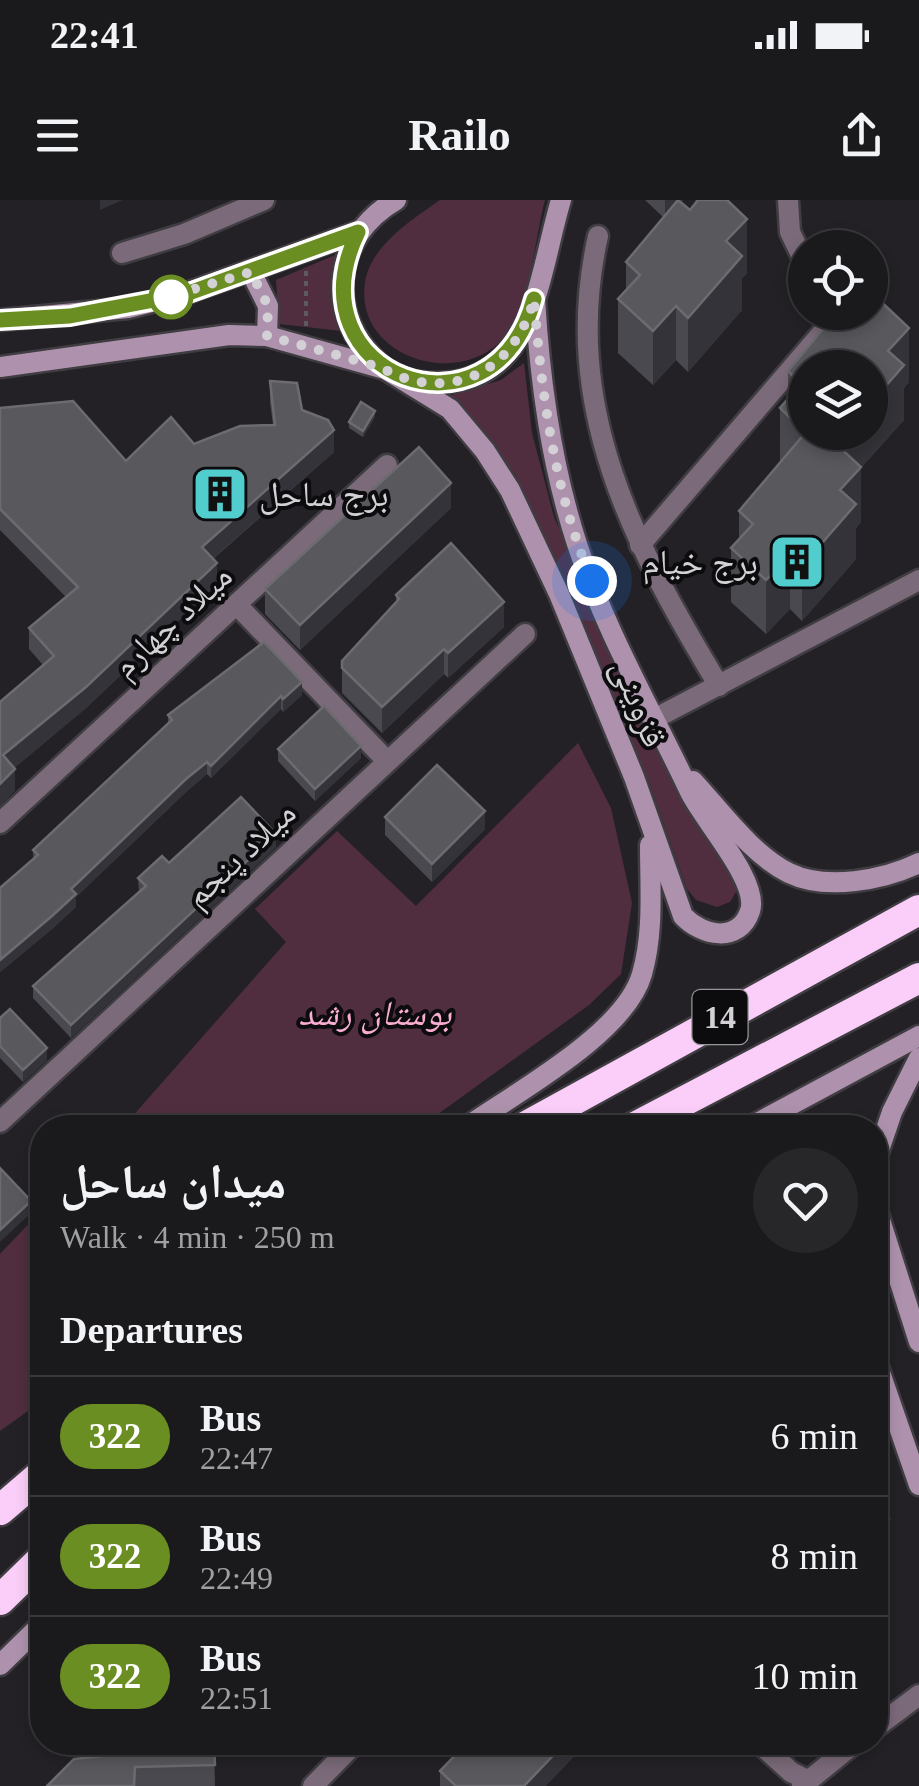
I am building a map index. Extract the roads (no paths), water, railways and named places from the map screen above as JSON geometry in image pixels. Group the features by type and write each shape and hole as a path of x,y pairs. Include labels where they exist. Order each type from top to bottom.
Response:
{"highway":[{"name":"14","path":"547,1115 919,910"},
{"name":"14","path":"658,1115 919,978"},
{"path":"0,1510 30,1484"},
{"path":"0,1600 30,1571"}],"street":[{"path":"122,253 184,234 264,200"},
{"path":"385,369 362,348 346,321 342,276 358,232 377,211 396,200"},
{"path":"0,367 229,335 267,336 300,344 410,380 438,384 478,374 512,350 527,326 561,200"},
{"path":"788,200 790,230"},
{"path":"3,317 128,308 251,272 358,232"},
{"path":"598,236 586,292 585,346 606,458 662,592 719,686"},
{"path":"251,272 268,306 267,336"},
{"name":"قزوینی","path":"534,299 544,408 554,462 578,547 652,720 676,762"},
{"path":"640,545 825,330"},
{"name":"قزوینی","path":"385,369 450,409 510,490 597,686 634,777 650,833"},
{"name":"میلاد چهارم","path":"0,823 386,465"},
{"path":"652,720 919,580"},
{"path":"237,605 387,761"},
{"name":"میلاد پنجم","path":"0,1122 525,634"},
{"path":"650,833 683,916 692,926 702,932 724,934 745,920 752,898 749,885 703,819 676,762"},
{"path":"676,762 743,836 790,874 844,883 902,871 919,862"},
{"path":"484,1115 586,1043 626,1004 642,978 649,936 650,833"},
{"path":"772,1115 919,1036"},
{"path":"888,1124 919,1058"},
{"path":"888,1245 919,1342"},
{"path":"888,1396 919,1485"},
{"path":"0,1665 30,1636"},
{"path":"888,1718 919,1694"},
{"path":"313,1786 343,1755"},
{"path":"772,1755 805,1783 840,1755"}],"place":[{"name":"برج ساحل","path":"220,494"},
{"name":"برج خیام","path":"797,562"}],"park label":[{"name":"بوستان رشد","path":"375,1013"}]}
